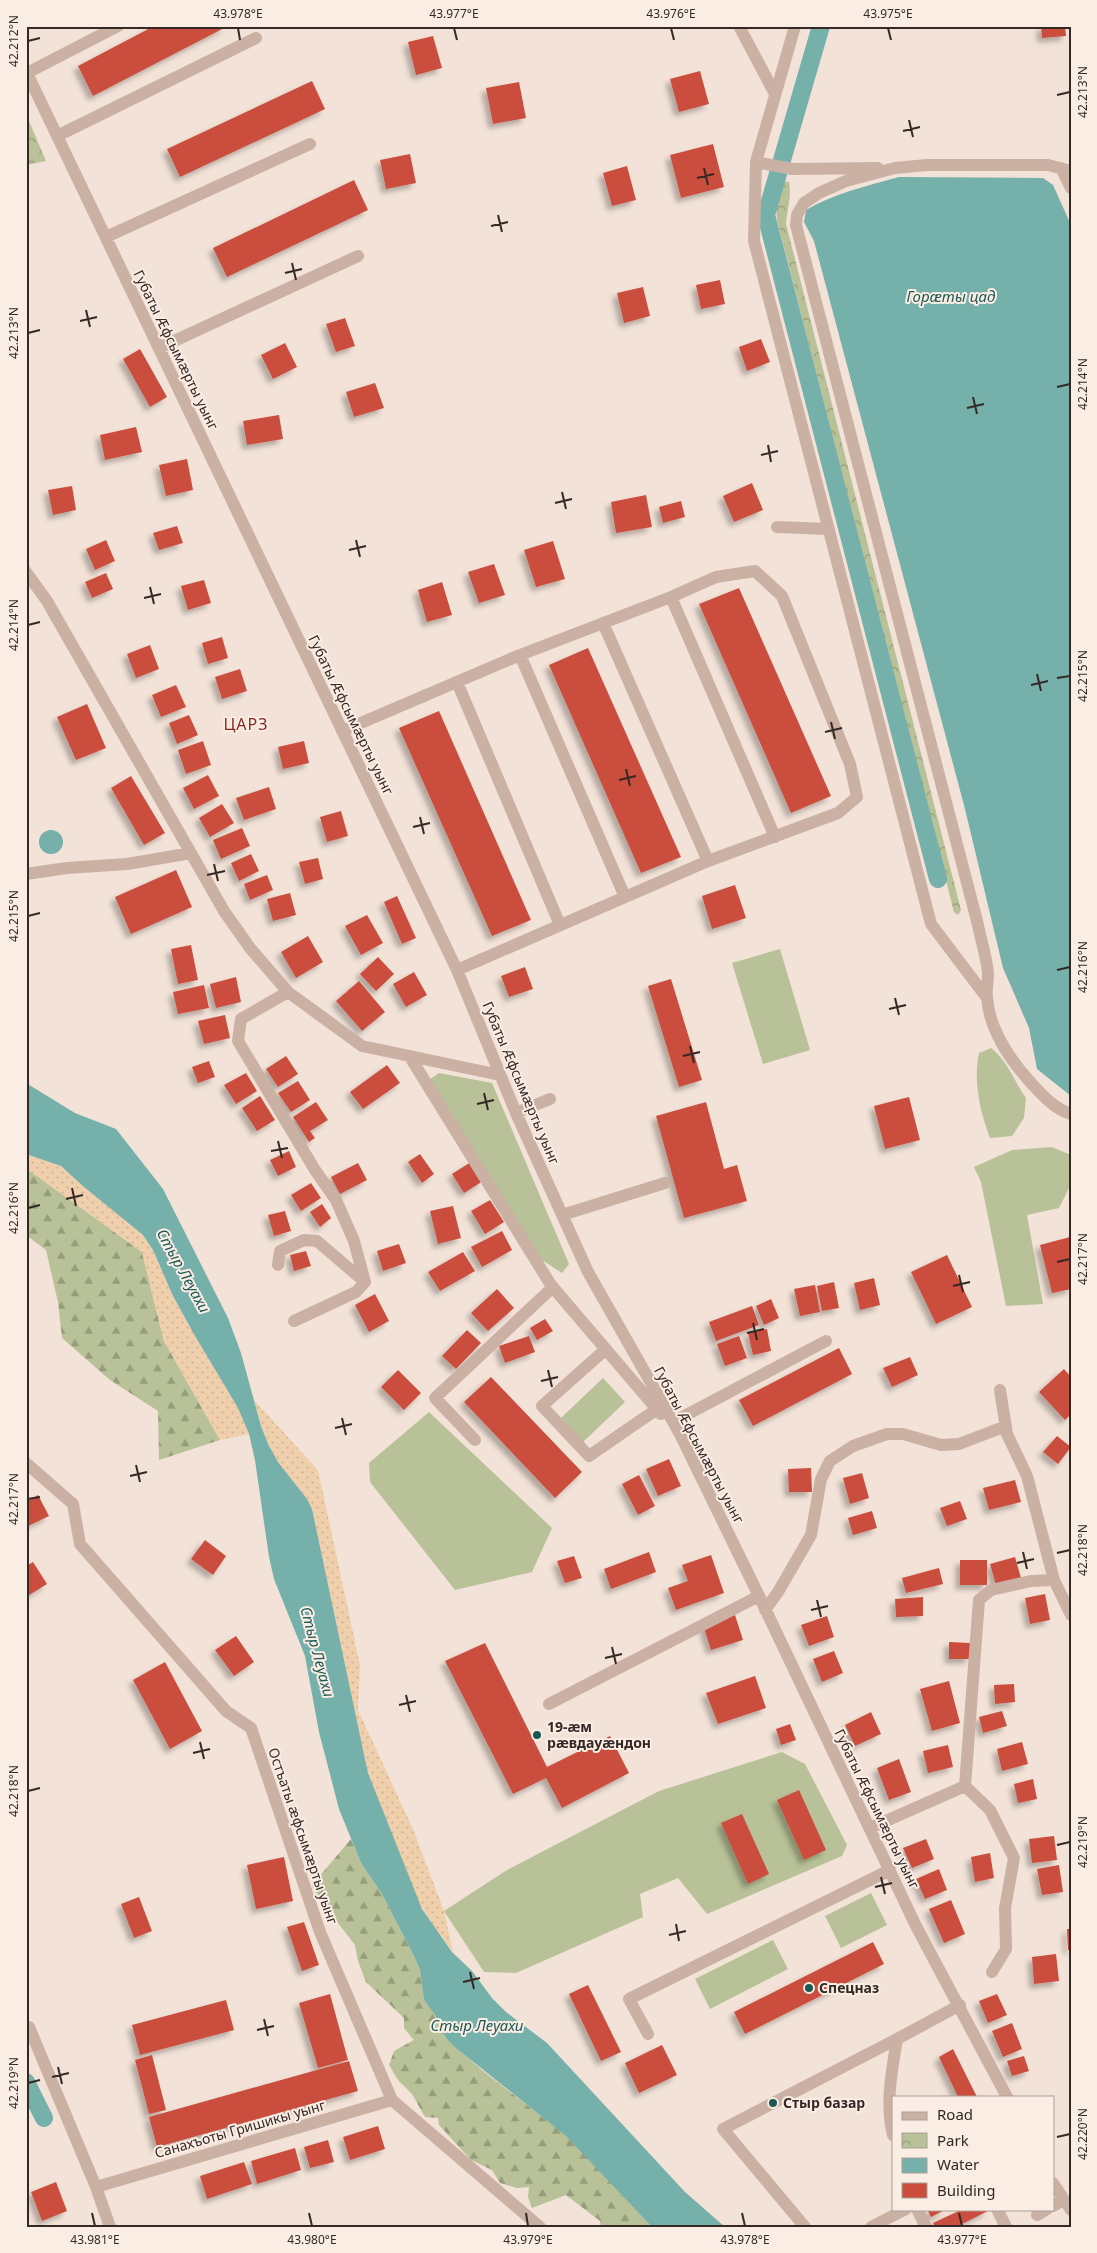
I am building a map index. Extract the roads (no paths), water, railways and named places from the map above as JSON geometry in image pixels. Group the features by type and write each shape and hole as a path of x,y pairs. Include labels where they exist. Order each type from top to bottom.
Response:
{"street":[{"path":"27,72 118,26"},
{"path":"739,26 774,94"},
{"path":"795,26 756,162 754,240 931,924 987,998 1002,1044 1016,1066 1042,1095 1062,1111 1071,1114"},
{"path":"58,136 256,38"},
{"name":"Губаты Æфсымæрты уынг","path":"27,72 457,970 516,1113 588,1272 680,1434 916,1926 960,2005 1006,2096"},
{"path":"106,237 310,144"},
{"path":"756,162 792,169 895,168 927,165 1048,165 1066,169 1071,188"},
{"path":"895,168 846,181 819,193 804,203 797,215 796,225 978,925 988,973 987,998"},
{"path":"159,348 358,256"},
{"path":"777,527 828,529"},
{"path":"342,732 520,655 671,597 716,577 754,571 782,596 850,764 856,797 838,813 708,861 457,970"},
{"path":"26,572 47,601 224,911 250,948 288,992 362,1046 500,1075"},
{"path":"671,597 775,837"},
{"path":"603,623 708,861"},
{"path":"520,655 624,897"},
{"path":"457,682 560,925"},
{"path":"26,874 66,868 127,864 191,853"},
{"path":"288,992 241,1019 238,1041 314,1170 336,1200 354,1240 365,1282"},
{"path":"410,1057 552,1287 680,1434"},
{"path":"516,1113 550,1099"},
{"path":"562,1215 665,1183"},
{"path":"278,1265 280,1251 304,1240 317,1241 365,1282"},
{"path":"294,1321 356,1292 365,1282"},
{"path":"475,1440 436,1398 552,1287"},
{"path":"673,1422 826,1341"},
{"path":"606,1349 542,1406 589,1456 657,1409"},
{"path":"1000,1390 1007,1434 1027,1476 1054,1580 1071,1615"},
{"path":"765,1610 778,1592 811,1535 821,1479 830,1460 853,1446 887,1434 903,1434 941,1444 959,1444 1006,1426"},
{"name":"Остъаты æфсымæрты уынг","path":"26,1463 73,1504 80,1544 226,1711 250,1728 320,1932 392,2100 540,2227"},
{"path":"965,1786 979,1600 991,1590 1031,1581 1054,1580"},
{"path":"549,1704 759,1596"},
{"path":"870,1828 965,1786"},
{"path":"965,1786 990,1810 1014,1858 1005,1908 1006,1949 992,1972"},
{"path":"648,2034 629,1999 890,1870"},
{"path":"805,2227 723,2128 960,2005"},
{"path":"29,2027 96,2187 110,2227"},
{"path":"892,2132 890,2125 890,2081 897,2039"},
{"name":"Санахъоты Гришикы уынг","path":"96,2187 392,2100"},
{"path":"1054,2185 1063,2205"},
{"path":"871,2227 904,2210"},
{"path":"918,2210 926,2227"},
{"path":"998,2210 1006,2227"}],"water":[{"name":"Горӕты цад","path":"899,177 1043,178 1053,185 1071,225 1071,1096 1037,1069 1029,1028 1003,968 965,809 814,241 804,222 806,210 817,204 851,190"},
{"path":"51,830 59,834 63,842 59,850 51,854 43,850 39,842 43,834"},
{"name":"Стыр Леуахи","path":"26,1083 75,1113 116,1129 163,1189 228,1318 241,1353 261,1426 268,1444 278,1462 307,1499 312,1509 368,1773 422,1909 452,1952 472,1971 492,1998 506,2012 547,2043 685,2192 725,2227 652,2227 566,2136 446,2038 435,2015 424,2000 420,1970 415,1958 382,1894 361,1863 339,1809 319,1732 305,1656 274,1579 255,1460 249,1434 238,1408 173,1296 153,1250 143,1235 61,1166 26,1154"}],"waterway":[{"path":"821,26 766,215 938,879"},
{"path":"26,2082 44,2118"}],"place":[{"name":"19-æм рӕвдауӕндон","path":"537,1735"},
{"name":"Спецназ","path":"809,1988"},
{"name":"Стыр базар","path":"773,2103"}],"district":[{"name":"ЦАРЗ","path":"246,724"}]}
